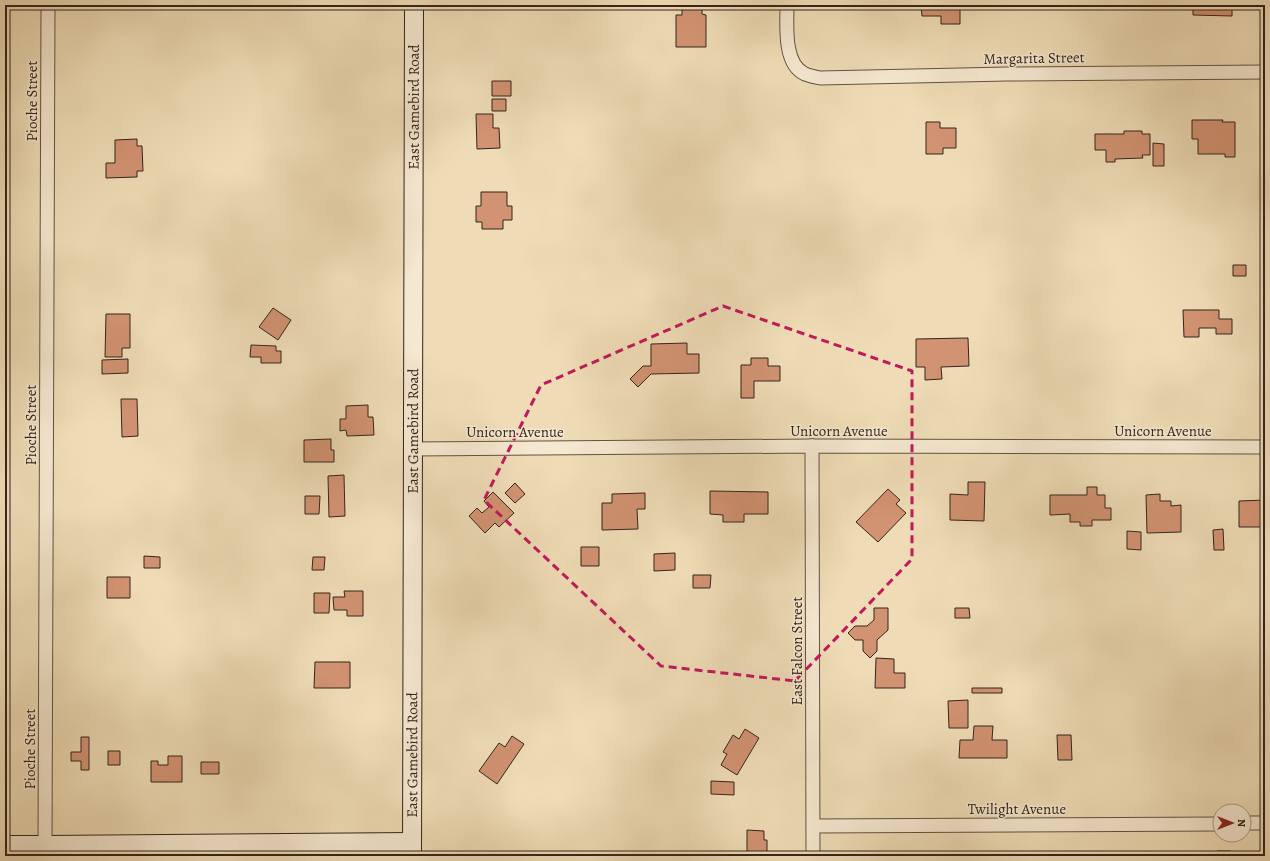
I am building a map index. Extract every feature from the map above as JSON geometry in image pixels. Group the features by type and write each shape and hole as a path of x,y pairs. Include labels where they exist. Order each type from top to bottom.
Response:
{"main road":[{"name":"East Gamebird Road","path":"412,849 414,5"},
{"path":"5,844 412,849"}],"street":[{"name":"Pioche Street","path":"45,845 48,5"},
{"name":"Margarita Street","path":"787,5 787,43 791,58 798,69 804,74 820,78 1007,74 1265,72"},
{"name":"Unicorn Avenue","path":"413,449 812,446 1265,447"},
{"name":"East Falcon Street","path":"812,446 813,856"},
{"path":"1252,823 1265,823"},
{"name":"Twilight Avenue","path":"813,826 1212,824"}],"highlighted area":[{"path":"723,306 912,371 912,559 795,681 661,666 484,500 541,385"}],"building":[{"path":"682,5 702,5 702,14 706,15 706,47 676,47 676,15 682,15"},
{"path":"921,5 954,5 954,9 960,9 960,24 941,24 941,16 922,16"},
{"path":"1193,5 1232,5 1232,16 1193,15"},
{"path":"492,81 511,81 511,96 492,96"},
{"path":"492,99 506,99 506,111 492,111"},
{"path":"476,114 493,114 493,128 499,128 500,148 477,149"},
{"path":"1192,120 1223,120 1222,122 1235,122 1235,157 1225,157 1225,154 1198,154 1198,139 1192,139"},
{"path":"926,122 940,122 940,128 956,128 956,148 943,148 943,154 926,154"},
{"path":"1124,131 1142,131 1142,134 1150,134 1150,155 1142,155 1143,158 1115,159 1115,162 1106,162 1106,150 1095,150 1095,134 1124,134"},
{"path":"137,139 137,146 142,146 143,171 137,171 137,177 106,178 106,163 115,163 115,140"},
{"path":"1153,143 1164,144 1164,166 1153,166"},
{"path":"481,192 507,192 507,206 512,206 512,220 503,220 503,229 482,229 482,222 476,222 476,206 481,206"},
{"path":"1233,265 1246,265 1246,276 1233,276"},
{"path":"273,308 291,320 278,340 259,327"},
{"path":"1183,310 1219,310 1219,319 1232,319 1232,334 1216,334 1216,328 1199,328 1199,337 1184,337"},
{"path":"106,314 130,314 130,348 122,348 122,357 105,357"},
{"path":"968,338 969,366 941,367 942,379 925,380 925,367 916,367 916,339"},
{"path":"687,343 687,354 699,354 699,373 651,374 638,387 630,379 643,366 651,366 651,344"},
{"path":"251,345 276,346 276,351 281,351 281,363 261,363 261,357 250,357"},
{"path":"751,358 768,358 768,366 780,366 780,381 754,381 754,398 741,398 741,365 751,365"},
{"path":"128,359 128,373 102,374 102,360"},
{"path":"121,399 137,399 138,436 122,437"},
{"path":"368,405 368,417 373,417 374,435 347,436 346,430 340,431 340,419 346,419 346,406"},
{"path":"331,439 331,450 334,450 334,462 304,462 304,440"},
{"path":"344,475 345,516 329,517 328,476"},
{"path":"968,482 985,482 984,521 950,520 950,494 968,495"},
{"path":"515,483 525,494 515,503 505,493"},
{"path":"1087,487 1097,487 1097,495 1105,495 1105,508 1111,508 1111,520 1092,520 1092,526 1080,526 1080,522 1070,522 1070,514 1050,515 1050,495 1087,495"},
{"path":"888,489 900,500 896,504 906,513 878,542 856,522"},
{"path":"710,491 768,492 768,514 744,514 744,522 723,522 723,515 710,514"},
{"path":"493,492 514,513 499,527 495,523 485,533 469,516 477,508 482,513 489,507 484,501"},
{"path":"645,493 645,509 637,509 638,529 602,530 602,503 612,503 612,494"},
{"path":"1160,494 1160,501 1171,501 1171,506 1181,505 1181,532 1147,533 1146,495"},
{"path":"305,496 320,496 319,514 305,514"},
{"path":"1265,500 1265,527 1239,527 1239,501"},
{"path":"1223,529 1224,550 1214,550 1213,530"},
{"path":"1127,531 1141,532 1141,550 1127,549"},
{"path":"581,547 599,547 599,566 581,566"},
{"path":"675,553 675,570 654,571 654,554"},
{"path":"144,556 160,557 160,568 144,568"},
{"path":"313,557 325,557 324,570 312,570"},
{"path":"693,575 711,575 710,588 693,588"},
{"path":"107,577 130,577 130,598 107,598"},
{"path":"344,591 363,591 363,616 347,616 347,610 334,610 333,597 345,597"},
{"path":"314,593 330,593 329,613 314,613"},
{"path":"874,608 888,608 888,630 877,640 877,651 870,658 863,651 863,640 855,640 848,633 855,626 867,626 874,620"},
{"path":"955,608 969,608 970,618 955,618"},
{"path":"876,658 894,659 894,673 905,673 905,688 875,688"},
{"path":"315,662 350,662 350,688 314,688"},
{"path":"972,688 1002,688 1002,693 972,693"},
{"path":"968,700 968,728 949,728 948,701"},
{"path":"974,726 993,726 992,740 1007,740 1007,758 959,758 960,740 973,740"},
{"path":"745,729 759,738 737,775 721,765 727,754 723,752 733,735 739,739"},
{"path":"1057,735 1071,735 1072,760 1058,760"},
{"path":"512,736 524,744 497,784 479,771 499,743 505,747"},
{"path":"81,737 89,737 89,770 81,770 81,761 71,761 71,752 81,752"},
{"path":"108,751 120,751 120,765 108,765"},
{"path":"168,756 182,756 182,782 151,782 151,761 158,761 158,765 168,765"},
{"path":"201,762 219,762 219,774 201,774"},
{"path":"711,781 734,782 734,795 711,794"},
{"path":"747,830 764,831 764,840 767,840 767,856 747,856"},
{"path":"1217,851 1231,851 1231,856 1217,856"}]}
